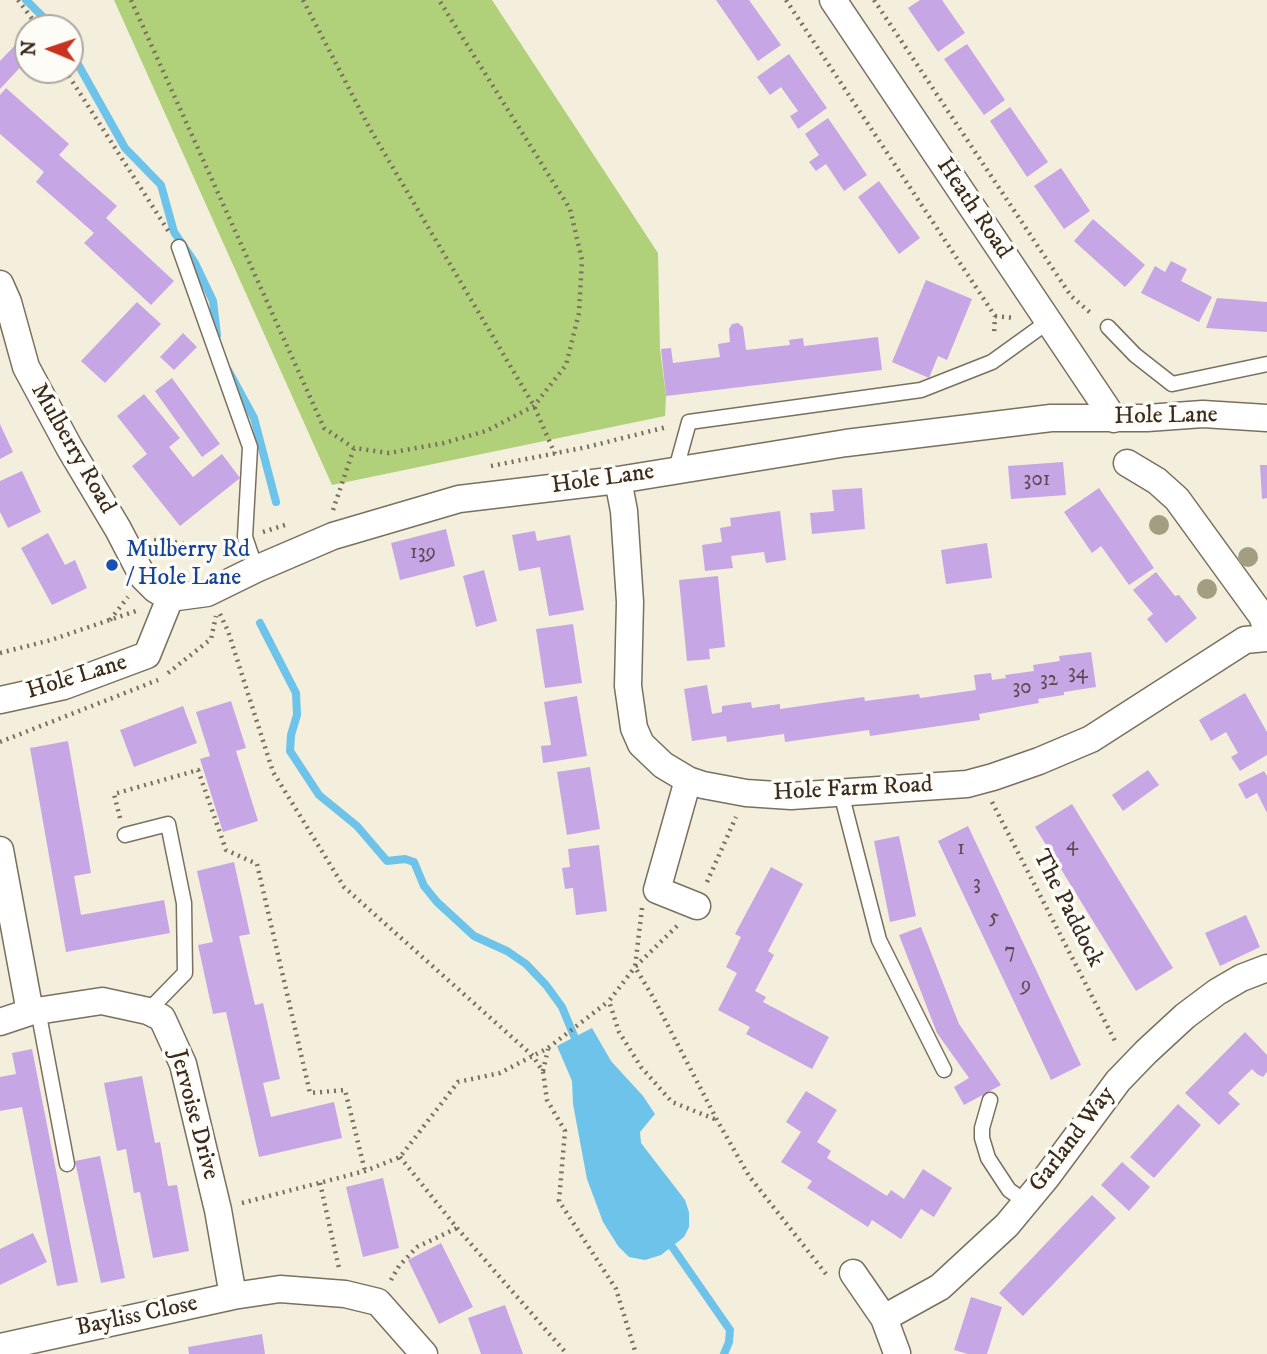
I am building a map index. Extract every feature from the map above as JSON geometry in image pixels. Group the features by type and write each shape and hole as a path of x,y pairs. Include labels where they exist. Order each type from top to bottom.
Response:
{"street":[{"name":"Heath Road","path":"833,0 1114,419"},
{"name":"Mulberry Road","path":"3,296 32,379 143,577 166,595"},
{"name":"Hole Lane","path":"0,701 64,687 147,655 166,595 207,593 333,536 459,499 618,480 846,443 1051,418 1114,419 1203,414 1267,418"},
{"path":"1127,463 1157,481 1177,499 1262,616 1267,630"},
{"name":"Hole Farm Road","path":"618,480 624,511 630,602 628,686 634,728 641,744 663,765 688,780 703,785 746,793 791,796 967,783 1039,761 1091,739 1245,640 1267,638"},
{"path":"688,780 657,890 697,906"},
{"path":"0,850 34,1011"},
{"name":"Garland Way","path":"884,1318 940,1287 999,1234 1118,1081 1185,1016 1217,992 1241,978 1267,968"},
{"path":"0,1021 34,1011 102,1001 148,1011"},
{"name":"Jervoise Drive","path":"148,1011 162,1018 183,1064 218,1210 233,1296"},
{"path":"853,1273 884,1318 897,1353"},
{"path":"233,1296 280,1289 345,1294 378,1302 424,1354"},
{"name":"Bayliss Close","path":"12,1348 233,1296"}],"lane":[{"path":"179,247 250,447 245,537 256,569"},
{"path":"676,469 688,422 921,390 992,362 1049,321"},
{"name":"Hole Lane","path":"1108,327 1135,355 1172,384 1267,364"},
{"path":"841,793 878,940 944,1070"},
{"path":"125,835 168,824 184,903 185,973 148,1011"},
{"path":"34,1011 66,1164"},
{"path":"990,1100 982,1128 988,1158 1009,1189 1026,1202"}],"path":[{"path":"131,0 324,428 354,448 389,453 444,443 486,431 534,406 566,365 579,313 582,260 570,209 439,0"},
{"path":"303,0 370,129 534,406 555,454"},
{"path":"786,0 995,316 992,362"},
{"path":"874,0 1071,296 1108,327"},
{"path":"74,84 179,247"},
{"path":"333,511 354,448"},
{"path":"0,653 63,636 150,606 166,595"},
{"path":"0,742 153,684 211,639 218,608 228,631 273,772 344,887 533,1056 543,1072"},
{"path":"125,835 114,794 198,770 226,850 257,863 310,1093 345,1090 365,1171"},
{"path":"218,1210 365,1171 400,1157 458,1082 500,1073 548,1048 577,1026 608,1001 635,967 697,906 746,793"},
{"name":"The Paddock","path":"988,794 1115,1041"},
{"path":"657,890 642,907 635,967 749,1175 832,1281 853,1273"},
{"path":"608,1001 619,1032 672,1102 717,1120"},
{"path":"548,1048 543,1072 547,1100 565,1131 559,1201 616,1289 636,1354"},
{"path":"400,1157 457,1228 567,1354"},
{"path":"320,1183 345,1294"},
{"path":"378,1302 399,1266 417,1247 457,1228"}],"green space":[{"path":"114,0 492,0 658,253 660,349 666,396 665,416 332,485"}],"water":[{"path":"592,1028 611,1061 643,1096 655,1114 640,1132 641,1143 685,1200 689,1212 689,1227 684,1237 661,1255 645,1260 629,1257 618,1246 603,1222 587,1179 573,1104 572,1081 557,1046"}],"building":[{"path":"716,0 749,0 781,45 758,61"},
{"path":"920,0 942,0 965,33 938,52 908,8"},
{"path":"967,44 1005,100 984,115 944,59"},
{"path":"14,46 14,74 0,89 0,61"},
{"path":"789,54 827,108 798,129 790,116 798,111 781,87 770,95 757,77"},
{"path":"6,88 69,144 59,155 117,206 106,218 174,281 151,305 84,243 94,233 36,182 44,172 0,134 0,95"},
{"path":"1010,107 1048,162 1027,177 990,121"},
{"path":"828,118 867,175 844,191 826,164 816,171 809,162 819,155 805,134"},
{"path":"1061,168 1090,211 1064,229 1034,186"},
{"path":"879,181 920,238 899,254 858,197"},
{"path":"1093,219 1145,265 1125,287 1074,241"},
{"path":"1171,261 1187,269 1181,281 1212,297 1199,322 1141,293 1155,266 1165,272"},
{"path":"926,280 972,299 947,360 938,356 929,378 892,362"},
{"path":"1217,298 1267,302 1267,332 1206,328"},
{"path":"137,302 161,324 105,383 81,361"},
{"path":"738,323 743,327 746,350 790,345 789,340 803,338 804,346 878,337 882,370 666,396 661,349 671,348 673,363 720,357 718,344 730,342 729,329 732,324"},
{"path":"183,333 197,347 174,370 160,357"},
{"path":"172,378 220,444 202,457 155,391"},
{"path":"144,394 180,438 169,447 193,477 222,454 240,478 180,526 132,466 147,454 117,416"},
{"path":"0,424 13,452 0,459"},
{"path":"1063,462 1066,495 1011,499 1008,466"},
{"path":"1260,465 1267,465 1267,498 1262,499"},
{"path":"22,471 41,512 8,528 0,512 0,481"},
{"path":"862,488 865,529 812,534 810,513 834,511 832,490"},
{"path":"1099,488 1154,568 1129,585 1101,546 1092,553 1064,512"},
{"path":"780,511 786,560 766,563 764,552 731,556 733,568 705,571 702,545 722,542 720,528 731,526 730,518"},
{"path":"446,529 455,566 400,580 391,543"},
{"path":"535,531 537,541 570,535 584,610 549,616 540,567 519,571 512,535"},
{"path":"48,533 65,565 75,560 87,588 52,605 21,548"},
{"path":"987,543 992,578 946,584 941,550"},
{"path":"484,570 497,621 476,627 463,576"},
{"path":"1156,572 1197,618 1166,643 1147,619 1153,614 1133,590"},
{"path":"718,576 725,647 709,649 710,659 687,661 679,580"},
{"path":"573,624 582,683 545,688 536,629"},
{"path":"1091,652 1096,687 1038,699 1039,703 979,714 980,720 870,736 869,730 785,742 784,734 727,742 726,736 692,741 684,689 707,685 712,714 722,712 722,706 751,702 752,708 780,704 780,709 864,697 865,701 919,694 920,698 976,690 974,675 991,673 992,680 1006,678 1005,675 1034,671 1033,665 1060,661 1059,656"},
{"path":"1245,693 1267,732 1267,755 1240,771 1231,757 1238,753 1226,732 1211,741 1199,720"},
{"path":"577,696 587,756 543,763 541,746 551,745 544,702"},
{"path":"231,701 246,748 236,751 258,821 223,832 200,759 210,756 196,712"},
{"path":"183,706 197,743 134,767 120,730"},
{"path":"68,741 91,873 74,876 81,915 164,900 170,933 66,952 30,748"},
{"path":"590,767 600,829 567,835 557,772"},
{"path":"1148,770 1159,785 1123,811 1112,795"},
{"path":"1264,771 1267,776 1267,813 1257,793 1246,799 1238,784"},
{"path":"1072,804 1173,968 1136,991 1035,827"},
{"path":"968,826 1081,1065 1051,1080 938,841"},
{"path":"899,836 916,916 890,922 874,841"},
{"path":"599,845 607,911 576,915 573,888 565,889 562,868 570,867 568,849"},
{"path":"234,862 250,934 239,936 255,1005 263,1003 280,1079 263,1083 271,1117 334,1102 342,1138 259,1157 226,1012 213,1014 198,945 213,942 197,871"},
{"path":"771,867 803,884 768,951 774,955 755,991 766,997 763,1002 829,1037 812,1069 746,1034 750,1027 718,1010 737,973 726,967 741,937 735,934"},
{"path":"1246,915 1260,947 1220,966 1205,933"},
{"path":"921,927 959,1024 1001,1085 964,1105 954,1087 969,1078 937,1033 899,935"},
{"path":"1245,1032 1267,1055 1267,1072 1263,1077 1252,1069 1228,1093 1240,1104 1219,1125 1185,1093"},
{"path":"32,1049 78,1282 57,1286 22,1107 0,1111 0,1077 16,1074 12,1053"},
{"path":"142,1076 155,1143 160,1142 168,1186 177,1185 189,1251 153,1258 140,1192 134,1193 126,1149 117,1151 104,1083"},
{"path":"806,1091 837,1110 817,1142 831,1151 827,1158 887,1196 891,1190 904,1199 923,1169 952,1188 934,1217 921,1209 901,1239 872,1220 868,1227 807,1188 812,1181 781,1162 801,1132 786,1122"},
{"path":"1178,1104 1201,1125 1154,1178 1130,1157"},
{"path":"100,1156 125,1278 101,1283 75,1161"},
{"path":"1122,1162 1150,1187 1129,1211 1101,1185"},
{"path":"383,1178 399,1248 363,1257 346,1187"},
{"path":"1092,1195 1116,1218 1023,1316 999,1293"},
{"path":"33,1233 47,1262 0,1285 0,1249"},
{"path":"441,1243 473,1307 439,1324 408,1260"},
{"path":"971,1297 1002,1307 987,1354 968,1354 954,1350"},
{"path":"505,1305 523,1354 481,1354 468,1318"},
{"path":"262,1334 265,1354 189,1354 188,1347"}],"waterway":[{"path":"26,0 40,14"},
{"path":"84,75 125,148 161,185 174,232 195,263 213,301 217,335"},
{"path":"228,370 254,418 276,502"},
{"path":"260,623 296,693 297,715 290,751 319,795 357,826 387,861 405,859 414,862 424,886 437,902 474,936 507,951 526,964 562,1007 574,1036"},
{"path":"673,1248 730,1330 724,1354"}],"place":[{"name":"Mulberry Rd / Hole Lane","path":"112,565"}]}
